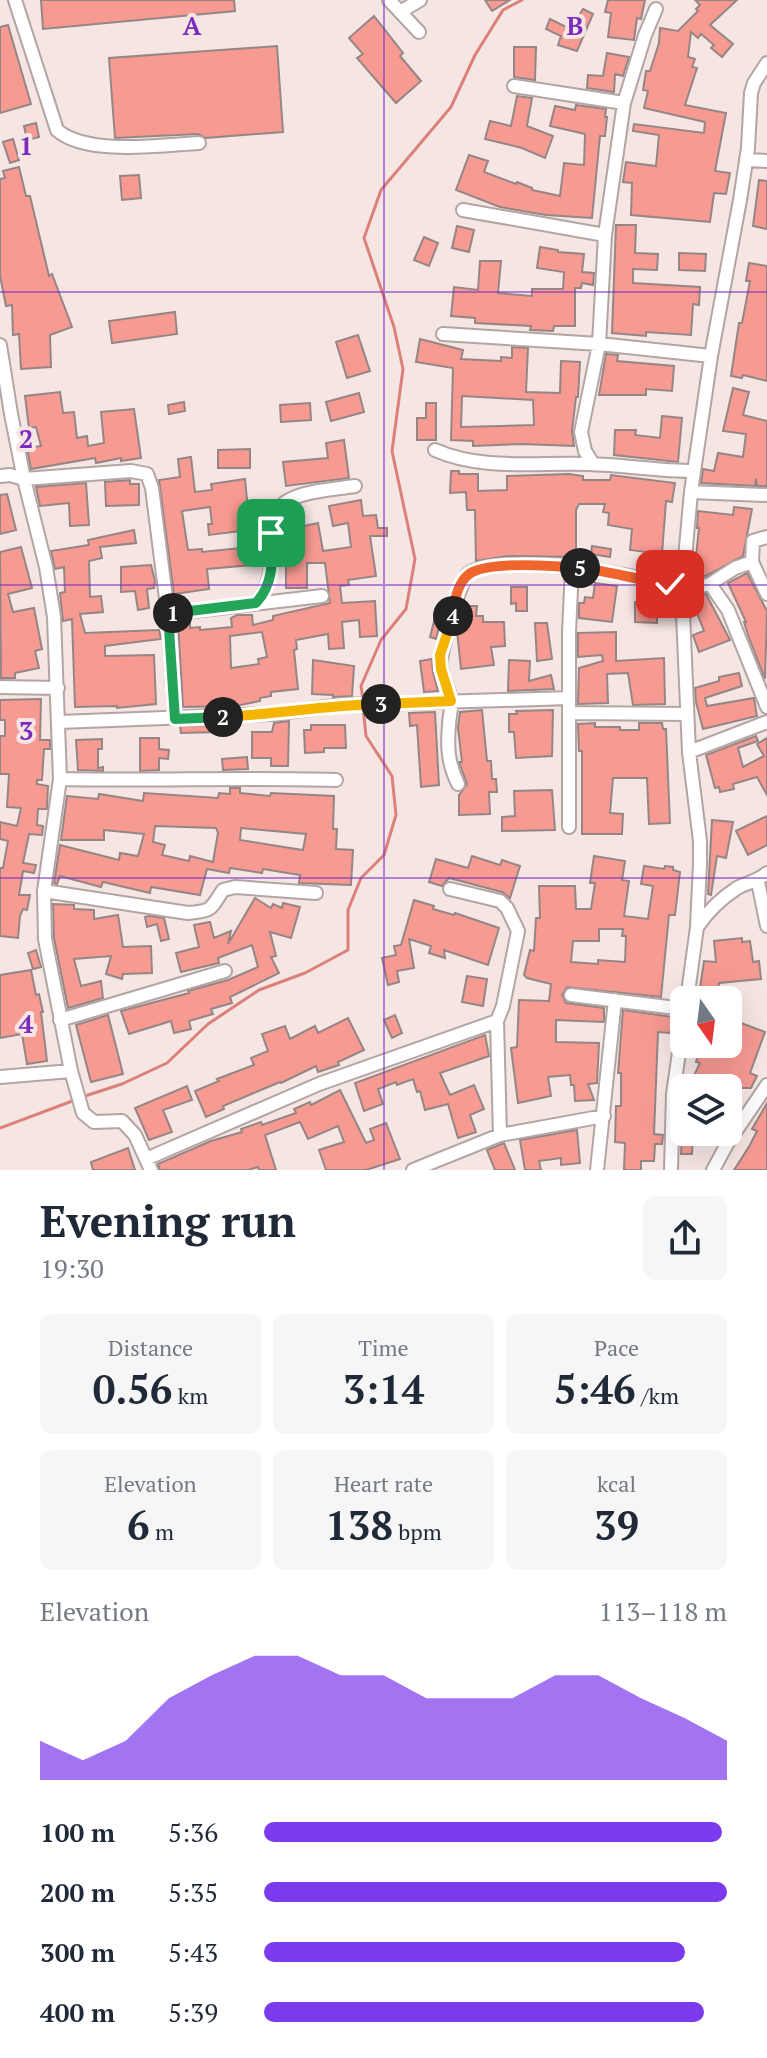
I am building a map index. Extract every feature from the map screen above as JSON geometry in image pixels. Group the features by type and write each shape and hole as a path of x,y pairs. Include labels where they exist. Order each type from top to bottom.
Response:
{"street":[{"path":"15,0 57,130 66,138 78,143 110,146 199,143"},
{"path":"389,0 419,32"},
{"path":"400,12 420,0"},
{"path":"593,464 585,451 581,432 599,344 605,235 624,103 656,9"},
{"path":"689,986 697,927 700,841 689,752 682,591 691,492 711,356 746,160 751,93 767,63"},
{"path":"514,86 624,103"},
{"path":"746,160 767,161"},
{"path":"463,210 605,235"},
{"path":"443,334 599,344 711,356"},
{"path":"0,345 24,479 46,567 54,617 60,779 44,891 45,939 72,1076 83,1113 94,1122 122,1121 135,1135 148,1164 319,1084 497,1021"},
{"path":"435,450 475,462 593,464 694,471"},
{"path":"0,476 24,479 131,471 147,474 152,488 168,614 175,719"},
{"path":"256,603 266,592 273,566 271,520 277,508 308,493 355,486"},
{"path":"691,492 767,495"},
{"path":"767,537 753,541 752,562 767,594"},
{"path":"458,784 446,752 451,701 440,655 452,622 457,593 466,577 476,570 515,566 572,568 617,572 650,582 670,584 682,591 710,584 735,568 752,562"},
{"path":"569,827 572,568"},
{"path":"710,584 728,610 767,707"},
{"path":"168,614 322,596"},
{"path":"0,687 58,688"},
{"path":"59,722 272,714 342,705 569,698"},
{"path":"570,713 687,714"},
{"path":"689,752 767,722"},
{"path":"60,779 171,781 233,777 336,780"},
{"path":"697,927 708,911 740,887 762,878 767,926"},
{"path":"44,891 188,913 206,912 223,890 235,887 316,893"},
{"path":"450,889 500,901 510,913 518,931 503,1006 497,1021 500,1135"},
{"path":"60,1020 225,971"},
{"path":"571,995 670,1007"},
{"path":"597,1170 615,1000"},
{"path":"674,1169 673,1094 678,1058"},
{"path":"0,1077 72,1076"},
{"path":"713,1170 767,1085"},
{"path":"413,1170 500,1135 604,1116"}],"building":[{"path":"41,0 234,0 235,11 43,29"},
{"path":"485,0 510,0 492,11"},
{"path":"608,0 645,0 641,19 637,18 634,40 608,37 611,13 605,12"},
{"path":"695,0 737,0 710,25 733,44 722,57 701,34 698,38 691,32 688,57 695,59 692,67 697,68 685,105 726,113 715,171 730,173 726,194 714,193 710,222 631,215 632,183 623,182 626,162 656,166 659,135 633,131 634,124 704,133 705,122 644,108 648,91 643,90 646,71 650,71 659,43 660,28 678,31 698,11 696,9 700,5"},
{"path":"583,9 593,14 577,51 558,45 561,36 546,29 550,19 570,29"},
{"path":"374,16 421,81 396,103 357,58 363,54 349,38"},
{"path":"8,25 31,104 0,113 0,27"},
{"path":"277,46 283,132 206,138 198,134 115,138 109,58"},
{"path":"514,47 536,47 535,80 514,77"},
{"path":"607,53 629,57 623,76 615,74 614,92 587,88 588,75 603,76"},
{"path":"517,96 532,98 527,126 553,136 545,158 522,148 485,139 490,121 511,126"},
{"path":"576,105 606,109 605,136 600,136 592,218 546,215 500,207 456,190 469,155 488,161 484,172 532,190 560,196 564,163 584,165 585,134 550,126 555,106 575,110"},
{"path":"36,123 39,137 27,140 24,126"},
{"path":"13,139 19,160 10,163 3,142"},
{"path":"19,167 26,196 30,196 49,276 52,274 72,327 50,335 51,367 21,369 19,334 13,335 12,305 6,306 0,276 0,179 5,178 3,171"},
{"path":"139,175 141,198 122,200 120,176"},
{"path":"759,180 767,181 767,229 753,226"},
{"path":"616,225 636,225 635,253 658,254 657,270 633,269 633,283 700,287 699,305 693,304 691,335 612,333"},
{"path":"457,226 474,230 469,252 452,248"},
{"path":"424,237 438,243 429,266 414,260"},
{"path":"540,247 584,254 582,272 594,273 593,285 582,283 581,288 575,288 575,326 554,326 553,331 530,330 531,326 475,323 475,318 451,316 454,287 478,290 480,261 501,261 498,293 532,296 532,289 563,289 564,272 537,268"},
{"path":"679,253 706,254 705,271 679,270"},
{"path":"749,263 767,266 767,381 743,375 742,378 731,376 739,323 742,323 750,281 746,281"},
{"path":"175,312 177,334 112,343 109,321"},
{"path":"358,335 370,371 347,378 336,342"},
{"path":"420,339 463,350 461,359 501,361 501,357 512,358 512,347 528,348 526,392 560,393 561,361 580,362 572,431 574,446 473,446 473,441 451,440 453,368 416,362","holes":["462,396 533,400 534,425 461,427"]},
{"path":"606,354 618,355 617,361 674,366 672,391 646,389 646,395 599,395"},
{"path":"733,388 749,392 743,415 767,421 767,486 757,486 756,479 755,486 701,483 703,469 714,471 718,453 743,457 746,434 723,431"},
{"path":"60,392 63,413 74,412 77,438 87,436 88,446 104,443 101,412 134,409 141,458 96,463 95,458 31,469 27,448 41,446 36,427 29,428 25,396"},
{"path":"359,393 364,412 331,421 326,402"},
{"path":"184,402 185,411 169,414 168,405"},
{"path":"310,403 311,420 281,422 280,405"},
{"path":"426,403 436,403 436,440 417,440 417,418 426,418"},
{"path":"662,416 682,418 678,462 614,455 615,430 636,430 635,435 660,438"},
{"path":"344,440 349,478 286,486 283,462 328,458 326,443"},
{"path":"250,449 250,468 218,468 218,450"},
{"path":"191,457 195,492 212,490 211,484 245,479 250,530 209,535 208,524 212,524 210,507 182,511 188,550 202,549 202,552 250,547 252,565 207,569 209,589 174,594 159,480 180,477 178,459"},
{"path":"451,471 478,474 478,491 507,490 507,476 569,474 583,476 583,480 610,480 611,475 675,483 672,502 666,501 662,554 630,550 632,529 608,525 609,513 603,512 605,504 579,504 576,510 576,557 508,556 476,561 475,510 467,510 466,492 450,493"},
{"path":"130,480 130,484 139,484 139,505 106,506 105,482"},
{"path":"86,483 89,525 70,526 69,503 40,506 36,487"},
{"path":"7,494 16,530 0,534 0,495"},
{"path":"361,500 363,516 376,515 378,528 387,528 387,536 370,536 376,576 348,580 349,585 340,586 342,603 375,601 377,636 360,637 359,620 342,622 344,648 329,649 328,634 296,640 297,649 294,650 298,689 271,692 271,696 260,698 260,701 236,706 183,707 178,622 190,620 190,628 200,627 200,630 232,627 231,618 252,615 253,625 273,620 273,616 330,603 325,563 307,563 307,588 286,588 286,546 302,546 299,527 318,523 323,551 351,547 348,523 333,526 329,506","holes":["262,632 267,657 258,659 259,664 231,668 230,636"]},
{"path":"734,507 752,509 743,556 706,576 694,575 698,511 733,515"},
{"path":"301,510 304,523 286,526 284,517 287,513"},
{"path":"134,530 136,543 100,547 102,558 89,561 90,597 101,596 103,612 80,614 85,633 159,630 161,639 105,646 105,656 154,655 156,704 117,708 75,707 72,619 63,621 60,593 65,592 64,567 55,569 51,551 89,545 88,540"},
{"path":"592,546 611,549 610,557 591,554"},
{"path":"21,547 32,588 8,594 13,612 34,608 42,649 35,651 39,668 15,673 15,678 1,678 0,552"},
{"path":"151,565 155,581 154,588 147,589 149,608 138,610 135,591 121,592 121,567"},
{"path":"747,573 767,611 765,679 746,622 728,583"},
{"path":"595,583 617,586 612,622 579,618 579,603 584,603 585,597 593,598"},
{"path":"511,587 527,587 527,611 516,611 516,603 511,604"},
{"path":"706,594 730,640 699,652 693,635 704,631 691,598"},
{"path":"635,602 669,604 668,614 657,613 657,623 635,622"},
{"path":"467,606 477,606 476,616 483,616 483,622 504,622 505,646 491,647 494,665 461,669 457,631 461,615 466,615"},
{"path":"435,617 441,619 436,639 430,637"},
{"path":"535,623 547,623 552,659 537,661"},
{"path":"616,632 616,661 664,658 665,704 633,705 628,673 607,674 608,703 578,704 579,668 603,661 602,655 578,657 578,633"},
{"path":"432,659 438,691 424,692 420,661"},
{"path":"313,660 354,666 352,696 312,694"},
{"path":"509,660 530,661 529,681 551,675 554,689 508,691"},
{"path":"739,673 742,686 705,698 707,706 754,698 757,716 703,729 695,688 719,681 719,677"},
{"path":"41,699 40,740 50,740 50,749 44,749 42,780 37,780 37,784 48,786 47,809 38,809 37,825 43,826 42,835 29,834 23,863 36,865 34,873 23,871 19,895 30,895 27,910 23,909 20,916 18,938 0,936 0,868 3,868 8,841 0,839 0,822 17,826 21,808 7,807 9,774 0,774 0,736 5,736 5,720 0,720 0,700"},
{"path":"482,710 487,761 491,761 492,779 496,779 497,792 489,792 490,814 459,815 459,795 467,784 459,762 462,762 458,728 460,712"},
{"path":"553,710 552,756 516,758 514,732 509,732 509,714"},
{"path":"435,712 439,785 421,787 417,725 410,726 409,713"},
{"path":"289,721 288,766 271,766 271,758 252,758 252,732 272,732 274,723"},
{"path":"595,723 595,727 639,730 639,723 662,723 663,729 666,729 670,823 649,824 647,778 613,778 610,813 623,814 622,834 582,834 582,751 579,751 578,724"},
{"path":"237,724 237,729 220,732 181,733 180,726"},
{"path":"311,725 345,725 346,748 324,748 324,752 305,753 304,730 311,730"},
{"path":"756,736 758,741 738,748 743,767 764,756 757,744 767,738 767,795 757,777 733,784 734,789 720,792 719,787 715,788 706,755"},
{"path":"140,738 159,738 159,749 169,750 168,759 159,758 159,770 140,771"},
{"path":"102,739 102,749 98,749 98,768 103,767 103,771 78,770 76,740"},
{"path":"247,757 248,769 223,770 222,759"},
{"path":"230,788 240,788 240,793 270,796 271,793 334,796 336,849 353,850 351,885 299,883 300,875 230,868 229,873 207,869 200,895 151,887 150,893 103,882 101,887 60,876 57,884 54,883 60,845 119,860 120,853 138,856 144,834 104,830 104,840 61,840 67,796 98,799 99,794 143,801 144,793 218,798 219,793 230,794","holes":["155,826 216,828 218,833 213,862 190,856 189,861 162,855 165,845 153,842","241,828 306,834 303,850 240,840"]},
{"path":"552,790 555,830 502,831 502,817 515,816 514,791"},
{"path":"767,816 767,845 748,855 736,831"},
{"path":"712,820 733,822 726,858 717,856 711,895 708,894"},
{"path":"472,856 500,865 502,860 520,866 510,898 502,892 449,878 442,886 429,882 436,859 468,868"},
{"path":"594,856 625,861 622,880 629,881 624,916 648,919 653,886 641,884 644,866 673,867 673,870 680,872 675,915 669,915 661,997 567,987 562,995 566,1003 604,1008 604,1022 556,1020 556,1042 599,1043 597,1083 588,1084 594,1100 575,1101 570,1075 548,1077 551,1096 518,1103 511,1048 517,1047 519,1000 549,1001 551,984 524,975 530,950 534,951 536,918 540,918 539,886 575,886 576,909 591,909 595,883 590,883","holes":["599,929 623,929 622,936 626,936 625,962 571,962 573,941 599,941"]},
{"path":"255,898 271,908 273,904 282,908 283,903 300,907 291,938 270,932 276,956 271,957 279,973 230,997 232,1003 211,1009 213,1014 189,1021 191,1029 174,1033 171,1021 129,1034 121,1011 189,993 258,967 252,945 218,958 219,963 181,972 176,953 199,947 194,925 210,922 214,938 231,931 228,944"},
{"path":"414,900 434,906 433,909 499,928 488,965 444,950 445,958 429,953 431,946 409,939 414,968 397,971 399,982 388,985 382,958 396,955 394,946 401,945"},
{"path":"53,904 94,910 94,919 118,915 123,947 151,946 152,973 123,974 122,979 106,974 111,956 74,959 81,986 101,981 103,998 68,1008 54,938"},
{"path":"145,917 164,918 169,939 161,941 157,924 147,927"},
{"path":"742,938 742,942 750,941 753,962 759,961 761,979 700,986 704,961 716,962 714,941"},
{"path":"36,950 41,967 33,969 28,953"},
{"path":"31,970 43,1012 47,1061 27,1064 22,1034 0,1038 0,975"},
{"path":"467,976 487,979 483,1006 462,1002"},
{"path":"623,1010 670,1017 670,1033 658,1032 654,1134 663,1135 662,1144 655,1144 654,1161 641,1161 641,1170 624,1170 625,1143 615,1142 616,1106 621,1106 621,1073 618,1073"},
{"path":"108,1015 123,1074 91,1082 76,1025"},
{"path":"395,1015 402,1033 392,1038 384,1020"},
{"path":"348,1018 364,1050 338,1062 339,1065 318,1072 316,1066 223,1106 224,1109 206,1117 195,1091 254,1065 251,1058 268,1051 262,1034 285,1026 290,1039 315,1026 318,1033"},
{"path":"742,1023 765,1032 750,1073 757,1076 751,1088 742,1088 742,1074 695,1074 700,1063 696,1062 697,1058 742,1058"},
{"path":"485,1035 489,1056 440,1073 450,1095 474,1085 484,1109 470,1115 476,1132 458,1138 448,1104 425,1110 413,1079 378,1089 383,1104 364,1111 355,1083"},
{"path":"187,1086 192,1100 163,1110 172,1132 149,1140 135,1108"},
{"path":"340,1090 366,1143 374,1140 370,1129 386,1123 400,1159 366,1170 326,1170 319,1150 344,1142 338,1126 308,1139 300,1122 265,1135 276,1170 259,1170 258,1167 248,1170 160,1170 158,1164 211,1141 242,1132 241,1129 296,1113 294,1109 310,1102 311,1105"},
{"path":"767,1103 767,1170 734,1170 757,1131 752,1129"},
{"path":"577,1130 580,1163 561,1165 561,1158 539,1161 541,1170 525,1170 520,1140"},
{"path":"504,1143 515,1170 495,1170 487,1150"},
{"path":"681,1146 692,1146 692,1154 681,1154"},
{"path":"128,1148 135,1170 93,1170 91,1162"}],"waterway":[{"path":"363,699 361,686 381,640 406,609 415,559 392,451 403,369 394,327 364,238 381,190 451,107 475,55 503,10 522,0"},
{"path":"82,1097 122,1084 167,1063 208,1024 259,990 305,973 348,950 348,910 361,878 384,855 396,815 392,776 366,736 363,707"},
{"path":"0,1128 75,1100"}],"route":[{"path":"271,533 273,566 266,592 256,603 168,614 175,719 272,714 342,705 451,701 440,655 461,583 476,570 529,565 572,568 617,572 650,582 670,584"}]}
